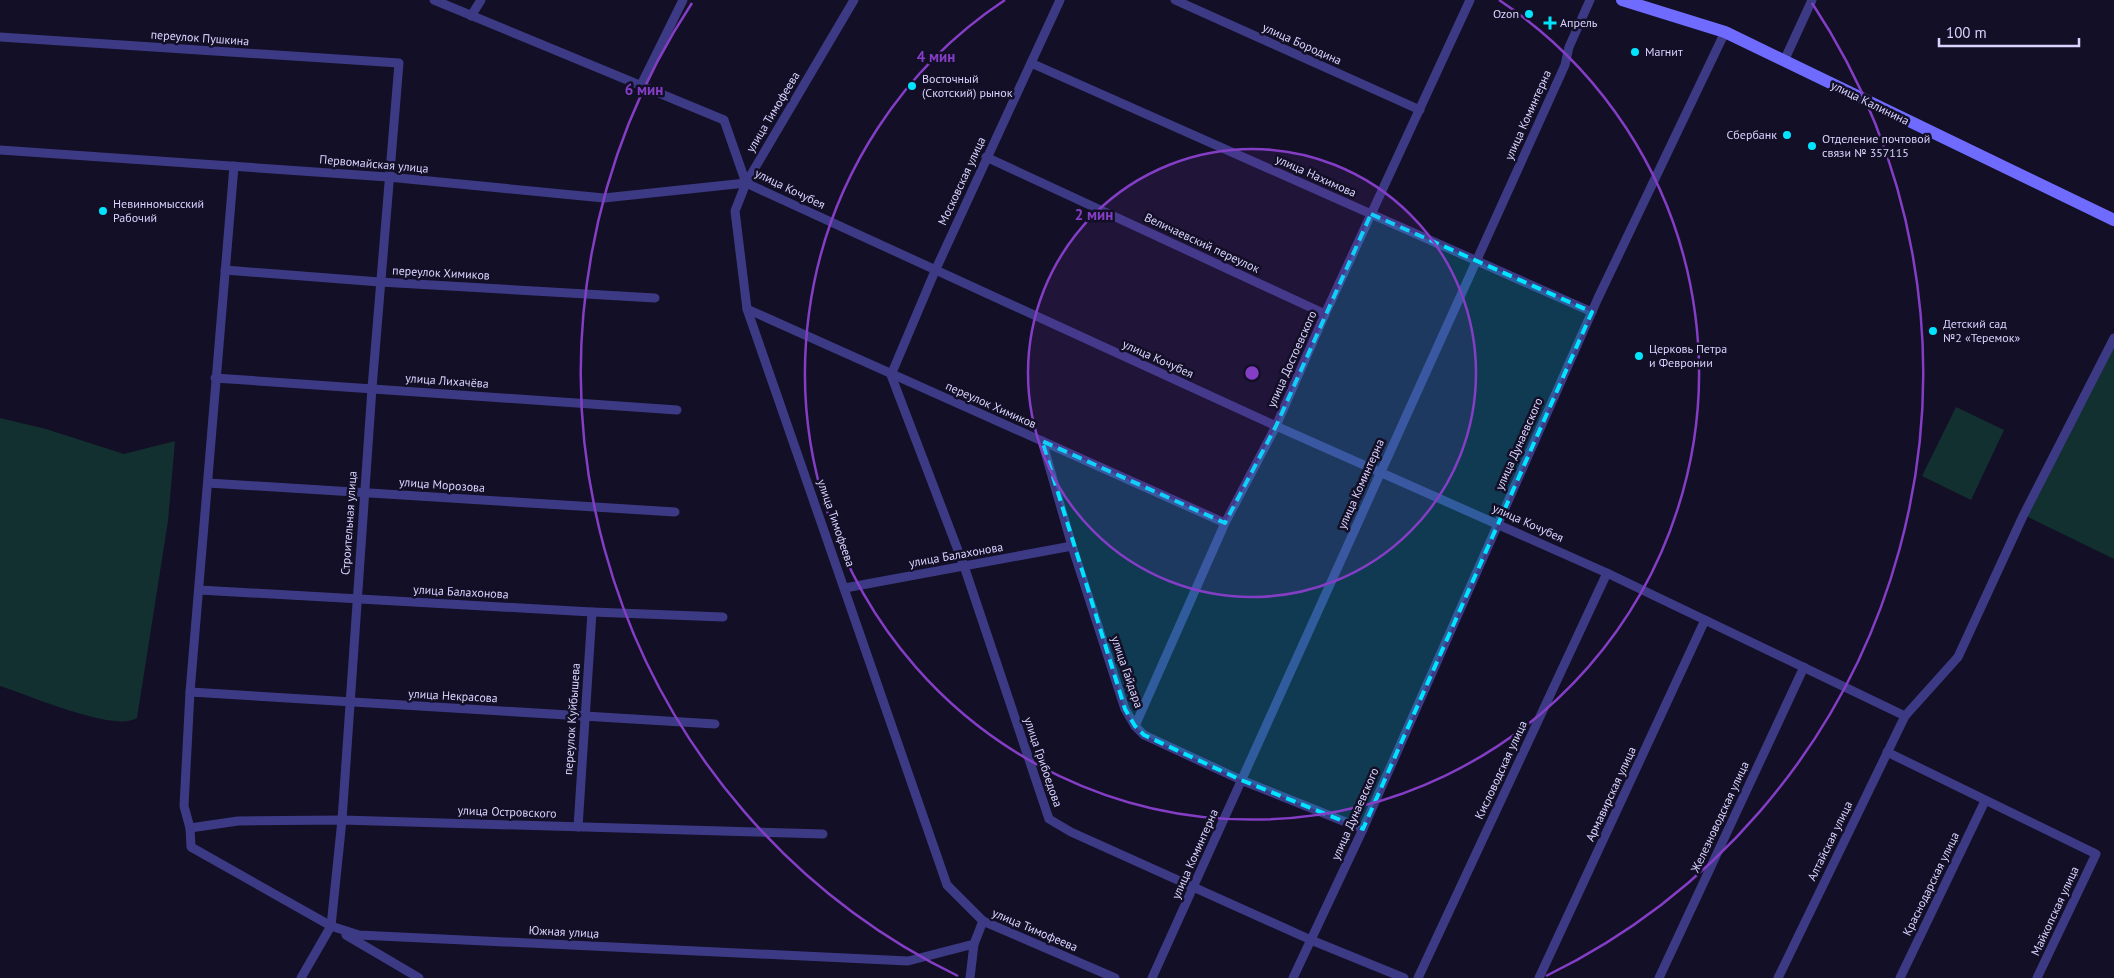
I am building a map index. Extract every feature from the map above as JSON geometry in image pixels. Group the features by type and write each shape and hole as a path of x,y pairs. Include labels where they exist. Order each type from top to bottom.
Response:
{"main road":[{"name":"улица Калинина","path":"1622,0 1725,32 2114,220"}],"street":[{"name":"улица Кочубея","path":"434,0 724,120 746,183 934,271 1276,426 1607,572 1905,716"},
{"path":"471,16 481,0"},
{"path":"642,85 683,0"},
{"name":"улица Тимофеева","path":"854,0 746,183 735,211 747,309 947,885 983,921 1115,978"},
{"name":"Московская улица","path":"892,375 934,271 1060,0"},
{"name":"улица Бородина","path":"1175,0 1420,110"},
{"name":"улица Достоевского","path":"1135,726 1225,523 1276,426 1325,314 1470,0"},
{"name":"улица Коминтерна","path":"1152,978 1565,65 1569,48 1590,0"},
{"path":"1784,61 1812,0"},
{"name":"улица Дунаевского","path":"1293,978 1363,829 1592,312 1725,32"},
{"name":"переулок Пушкина","path":"0,37 399,63"},
{"name":"Строительная улица","path":"301,978 331,926 342,820 364,492 388,177 399,63"},
{"name":"улица Нахимова","path":"1031,63 1592,312"},
{"name":"Первомайская улица","path":"0,150 388,177 604,198 746,183"},
{"name":"Величаевский переулок","path":"986,157 1325,314"},
{"path":"190,828 184,806 190,692 234,166"},
{"name":"переулок Химиков","path":"225,270 380,282 655,298"},
{"name":"переулок Химиков","path":"747,309 1225,523"},
{"name":"Алтайская улица","path":"1778,978 1905,716 1958,657 2015,533 2114,338"},
{"name":"улица Грибоедова","path":"892,375 964,566 1049,819 1071,832 1195,886 1311,940 1404,978"},
{"name":"улица Лихачёва","path":"215,378 677,410"},
{"name":"улица Гайдара","path":"1042,441 1072,546 1125,709 1135,726 1144,735 1240,780 1363,829"},
{"name":"улица Морозова","path":"208,483 675,512"},
{"name":"улица Балахонова","path":"845,588 1072,546"},
{"name":"Кисловодская улица","path":"1418,978 1607,572"},
{"name":"улица Балахонова","path":"199,590 592,612 722,617"},
{"name":"переулок Куйбышева","path":"578,827 592,612"},
{"name":"Армавирская улица","path":"1539,978 1706,620"},
{"name":"Железноводская улица","path":"1659,978 1804,667"},
{"name":"улица Некрасова","path":"190,692 715,724"},
{"path":"1887,752 1985,801"},
{"name":"Майкопская улица","path":"1985,801 2096,854 2037,978"},
{"name":"Краснодарская улица","path":"1900,978 1985,801"},
{"name":"улица Островского","path":"190,828 238,822 342,820 823,834"},
{"name":"Южная улица","path":"190,828 191,847 331,926 359,935 908,961 974,944"},
{"path":"970,978 974,944 983,921"},
{"path":"331,926 419,978"}],"highlighted area":[{"path":"1371,214 1592,312 1363,829 1241,780 1144,735 1135,726 1125,709 1042,441 1225,523 1276,426"}],"green space":[{"path":"2114,341 2114,559 2026,516"},
{"path":"1956,407 2004,430 1971,500 1922,476"},
{"path":"0,418 46,429 124,454 175,441 168,521 137,718 126,721 91,717 0,686"}],"place":[{"name":"Ozon","path":"1529,14"},
{"name":"Апрель","path":"1550,23"},
{"name":"Магнит","path":"1635,52"},
{"name":"Восточный (Скотский) рынок","path":"912,86"},
{"name":"Сбербанк","path":"1787,135"},
{"name":"Отделение почтовой связи № 357115","path":"1812,146"},
{"name":"Невинномысский Рабочий","path":"103,211"},
{"name":"Детский сад №2 «Теремок»","path":"1933,331"},
{"name":"Церковь Петра и Февронии","path":"1639,356"}]}
